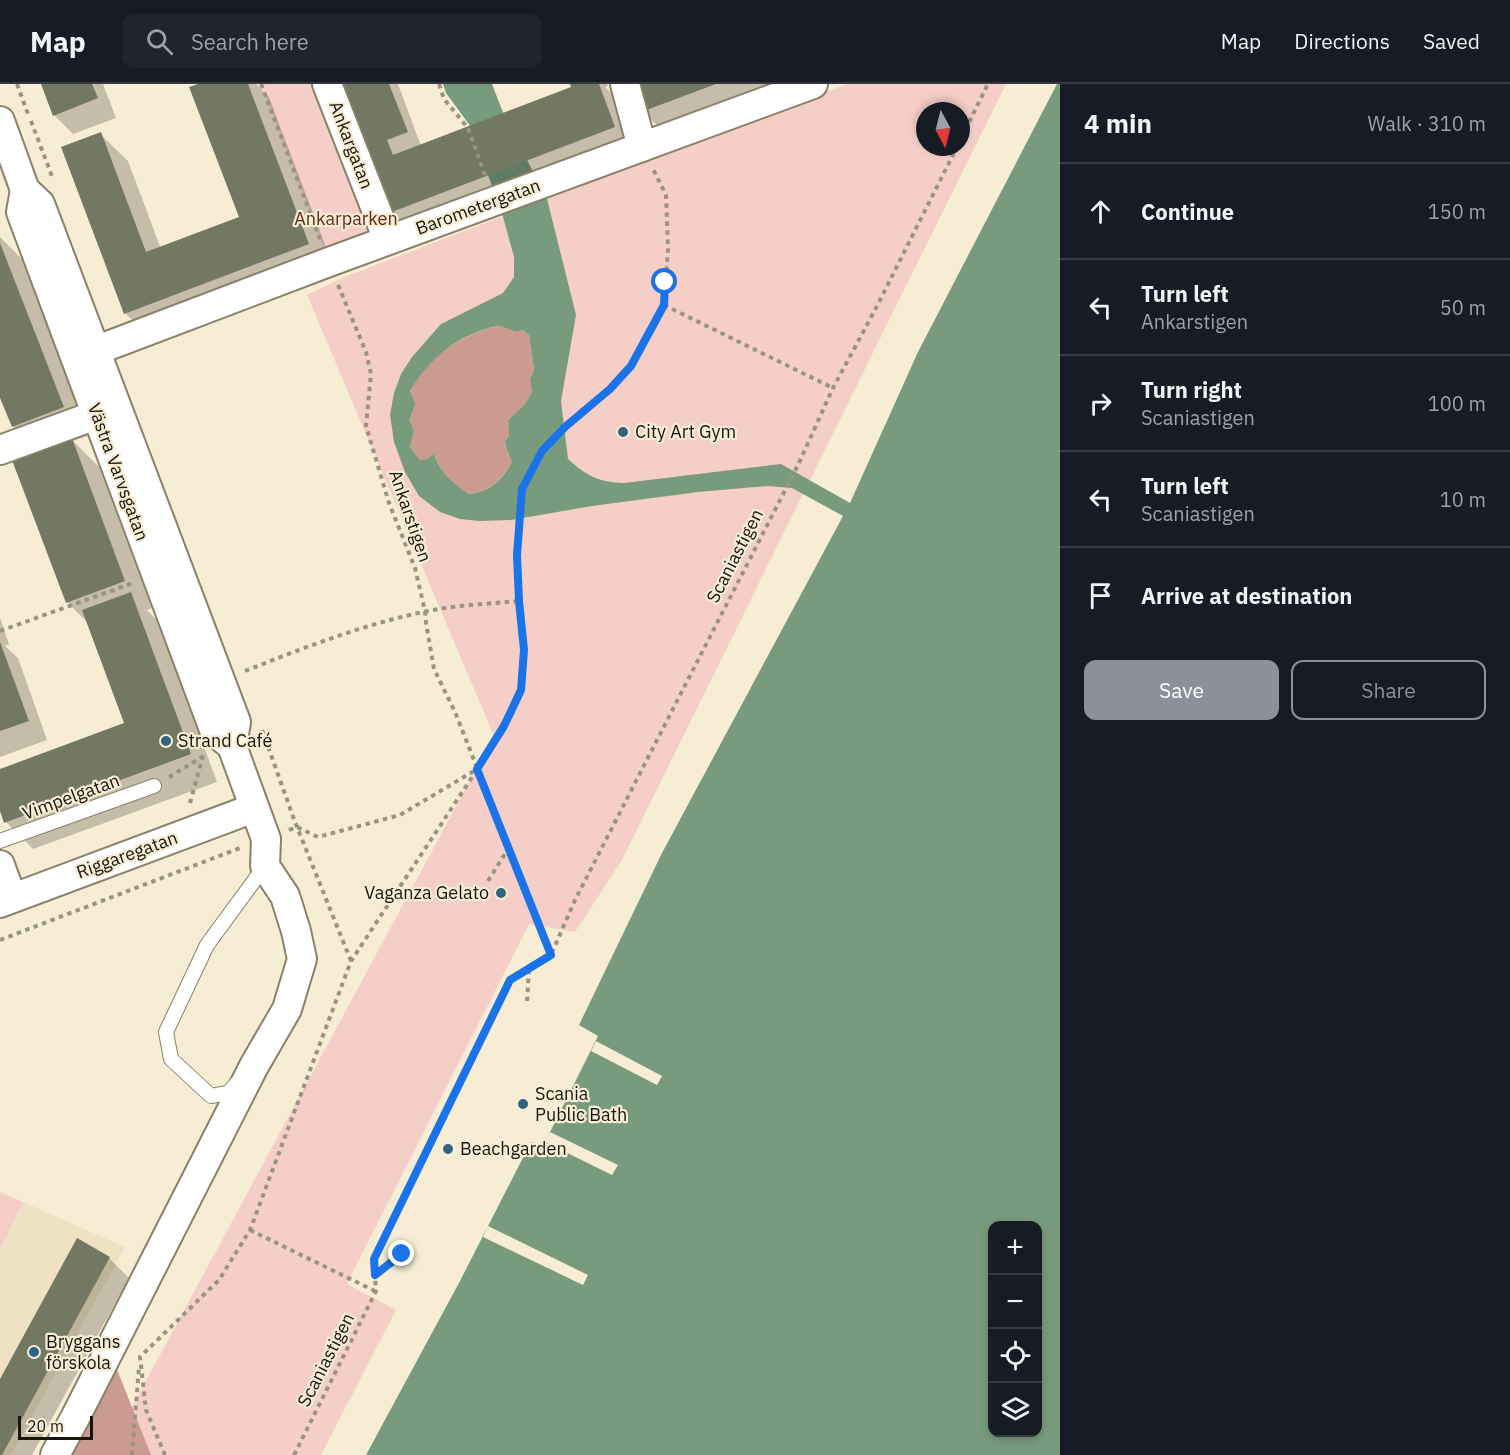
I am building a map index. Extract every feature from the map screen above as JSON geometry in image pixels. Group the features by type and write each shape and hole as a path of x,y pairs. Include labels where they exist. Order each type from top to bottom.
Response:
{"street":[{"name":"Ankargatan","path":"327,84 388,240"},
{"path":"625,84 642,147"},
{"name":"Barometergatan","path":"85,354 328,261 813,84"},
{"name":"Västra Varvsgatan","path":"0,121 14,175 40,204 85,354 107,411 215,732 232,746 254,808"},
{"path":"0,450 107,411"},
{"path":"54,1455 254,1066 287,1009 302,959 285,896 265,852 254,808"},
{"name":"Riggaregatan","path":"6,900 254,808"},
{"path":"0,865 6,900"}],"lane":[{"name":"Vimpelgatan","path":"0,841 154,786"},
{"path":"254,1066 228,1093 211,1096 171,1059 166,1032 207,945 265,852"}],"path":[{"name":"Ankarstigen","path":"261,84 328,261 366,352 371,374 366,426 389,503 415,568 425,611 434,669 455,712 551,955"},
{"path":"439,84 444,99 468,128 494,201"},
{"path":"970,120 988,84"},
{"path":"132,1455 140,1357 219,1280 250,1230 351,961 499,734 521,690 524,650 517,555 521,527 522,489 542,451 565,427 610,389 631,366 664,305 668,249 666,195 642,147"},
{"name":"Scaniastigen","path":"551,955 575,900 797,467 833,388 952,156"},
{"path":"664,305 833,388"},
{"path":"0,631 137,581"},
{"path":"241,672 369,626 425,611 519,601"},
{"path":"0,940 265,852 297,827 318,837 400,815 477,769"},
{"path":"488,881 508,849"},
{"path":"250,1230 376,1291 374,1259 510,980 551,955"},
{"path":"527,1001 529,968"},
{"path":"375,1275 402,1254"},
{"name":"Scaniastigen","path":"294,1455 376,1291"},
{"path":"140,1357 146,1410 165,1455"}],"shaded area":[{"path":"443,84 492,84 504,115 547,199 576,315 561,401 568,459 593,477 624,483 781,464 850,503 918,352 1057,84 1060,84 1060,1455 366,1455 460,1281 531,1142 543,1146 598,1036 579,1025 662,853 843,516 792,488 768,486 698,492 592,506 511,520 479,521 460,519 440,512 419,496 405,472 394,442 390,415 394,393 401,374 412,357 441,324 503,293 514,277 514,257 503,217 471,127 446,93","holes":["499,326 517,332 523,330 529,335 534,369 530,380 532,392 525,404 508,420 509,436 505,441 512,462 495,484 483,491 469,494 448,477 434,454 427,459 420,460 410,447 414,431 410,420 415,403 410,391 426,368 459,341 485,329"]},
{"path":"499,326 517,332 523,330 529,335 534,369 530,380 532,392 525,404 508,420 509,436 505,441 512,462 495,484 483,491 469,494 448,477 434,454 427,459 420,460 410,447 414,431 410,420 412,411 410,393 417,378 436,357 460,340"},
{"name":"Bryggans förskola","path":"23,1202 125,1247 11,1455 0,1455 0,1249"},
{"path":"116,1367 151,1455 63,1455"}],"green space":[{"name":"Ankarparken","path":"261,84 327,84 388,240 329,262"},
{"path":"847,84 1006,84 622,860 575,932 529,924 347,1284 396,1310 321,1455 106,1455 494,736 307,295 347,276"},
{"path":"0,1192 23,1202 0,1249"}],"pier":[{"path":"596,1041 662,1076 657,1085 591,1051"},
{"path":"550,1132 618,1165 612,1175 545,1142"},
{"path":"488,1226 588,1275 583,1285 483,1237"}],"building":[{"path":"41,84 92,84 98,98 53,116"},
{"path":"198,84 248,84 309,244 124,314 61,147 101,132 146,252 239,217 189,87"},
{"path":"340,84 389,84 408,132 387,140 393,155 571,87 570,84 599,84 615,127 368,221"},
{"path":"631,84 716,84 641,112"},
{"path":"0,243 64,407 12,427 0,398"},
{"path":"72,438 125,581 66,603 12,460"},
{"path":"131,592 191,754 4,823 0,811 0,769 124,723 82,610"},
{"path":"0,642 29,721 0,731"},
{"path":"77,1238 110,1257 0,1455 0,1379"}],"place":[{"name":"City Art Gym","path":"623,432"},
{"name":"Strand Café","path":"166,741"},
{"name":"Vaganza Gelato","path":"501,893"},
{"name":"Scania Public Bath","path":"523,1104"},
{"name":"Beachgarden","path":"448,1149"},
{"name":"Bryggans förskola","path":"34,1352"}],"route":[{"path":"402,1254 375,1275 374,1259 510,980 551,955 477,769 504,726 521,690 524,650 517,555 521,527 522,489 542,451 565,427 610,389 631,366 664,305 665,282"}]}
